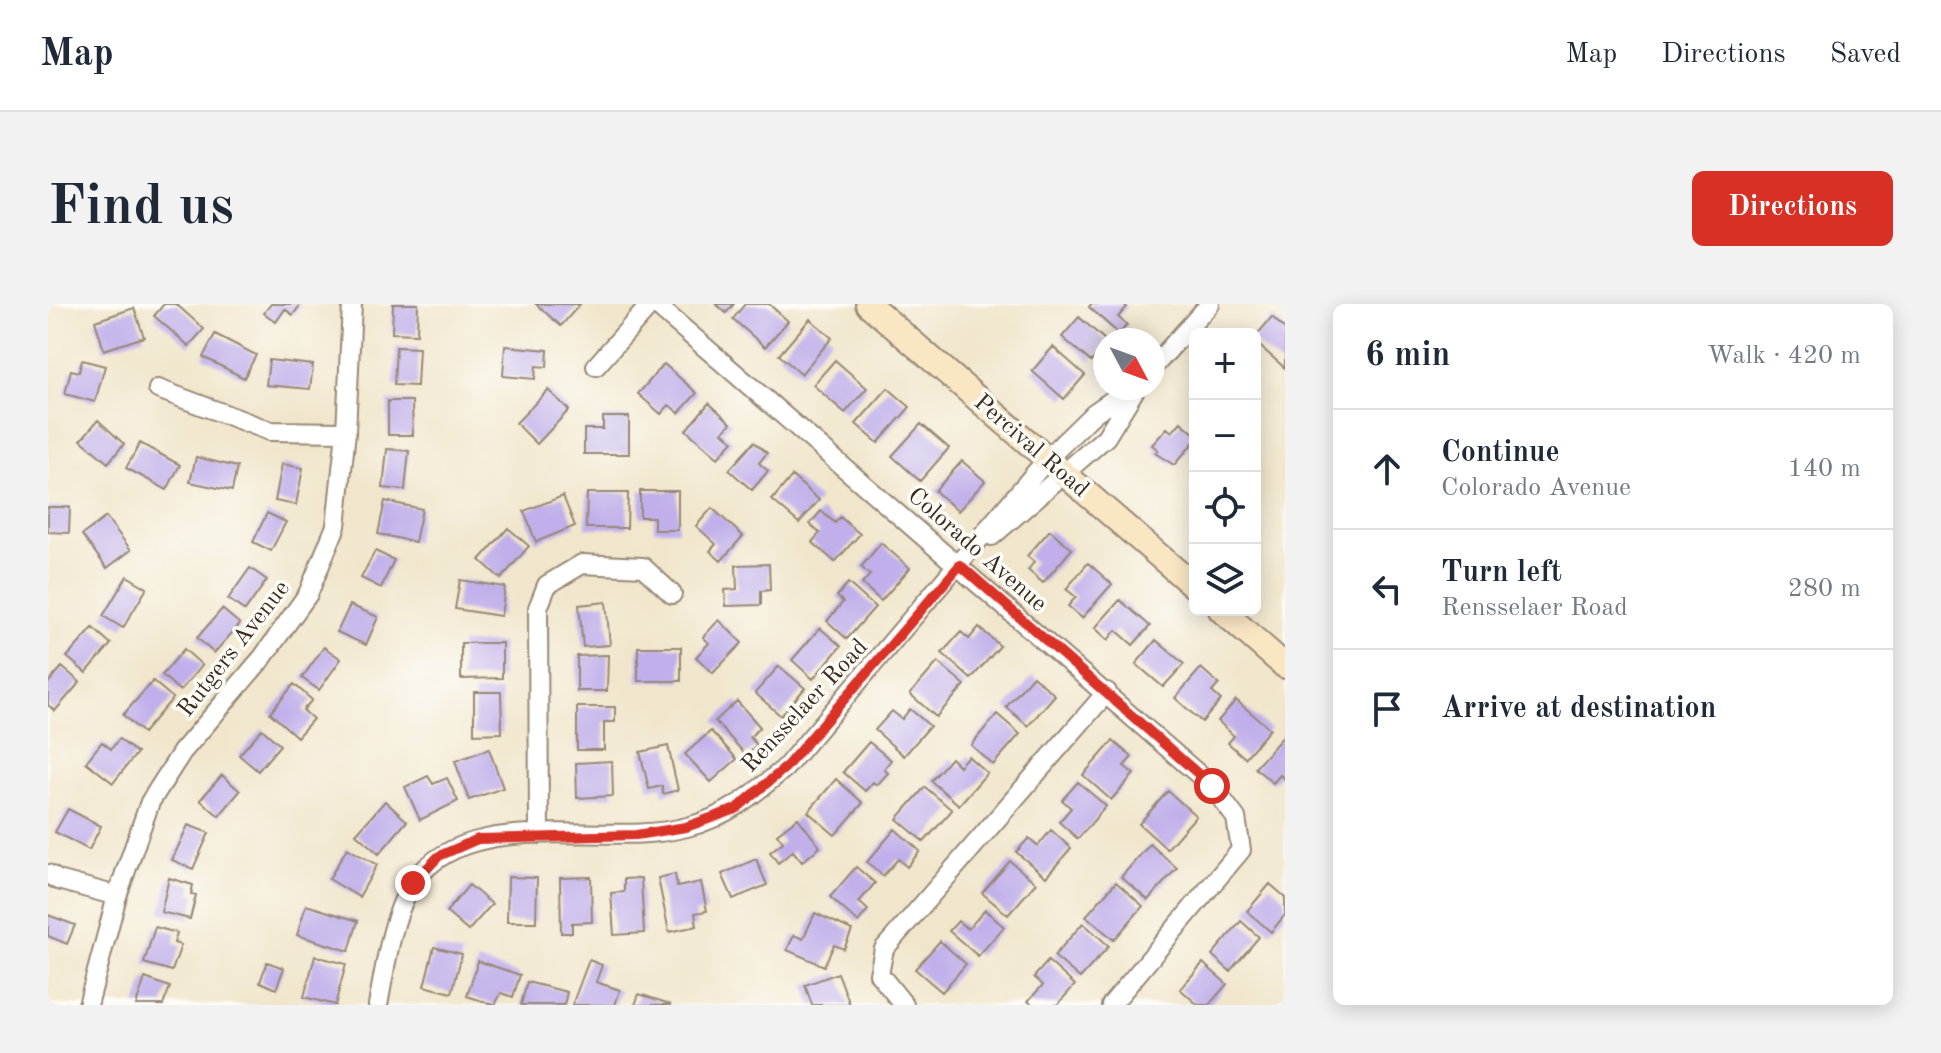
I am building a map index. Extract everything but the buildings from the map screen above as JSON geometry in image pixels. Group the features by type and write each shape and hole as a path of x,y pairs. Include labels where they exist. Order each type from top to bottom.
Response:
{"street":[{"name":"Rutgers Avenue","path":"88,1005 117,896 150,802 182,752 263,657 308,594 336,526 346,432 352,304"},
{"path":"596,366 653,304"},
{"name":"Colorado Avenue","path":"653,304 1107,692 1212,786 1236,818 1241,850 1111,1005"},
{"name":"Percival Road","path":"868,304 1189,582"},
{"path":"1165,354 1210,304"},
{"path":"158,389 270,431 346,432"},
{"path":"1057,465 1094,413 1114,400"},
{"path":"1057,465 1106,437 1126,400"},
{"name":"Rensselaer Road","path":"378,1005 393,935 413,883 439,856 478,839 539,834 636,835 686,827 736,809 785,768 960,565 1035,496 1057,465"},
{"path":"539,834 538,608 547,585 582,564 643,567 672,594"},
{"path":"1228,616 1285,666"},
{"path":"904,1005 879,974 884,949 1107,692"},
{"path":"48,874 58,880 117,896"}],"route":[{"path":"413,883 439,856 478,839 539,834 636,835 686,827 736,809 785,768 960,565 1212,786"}]}
